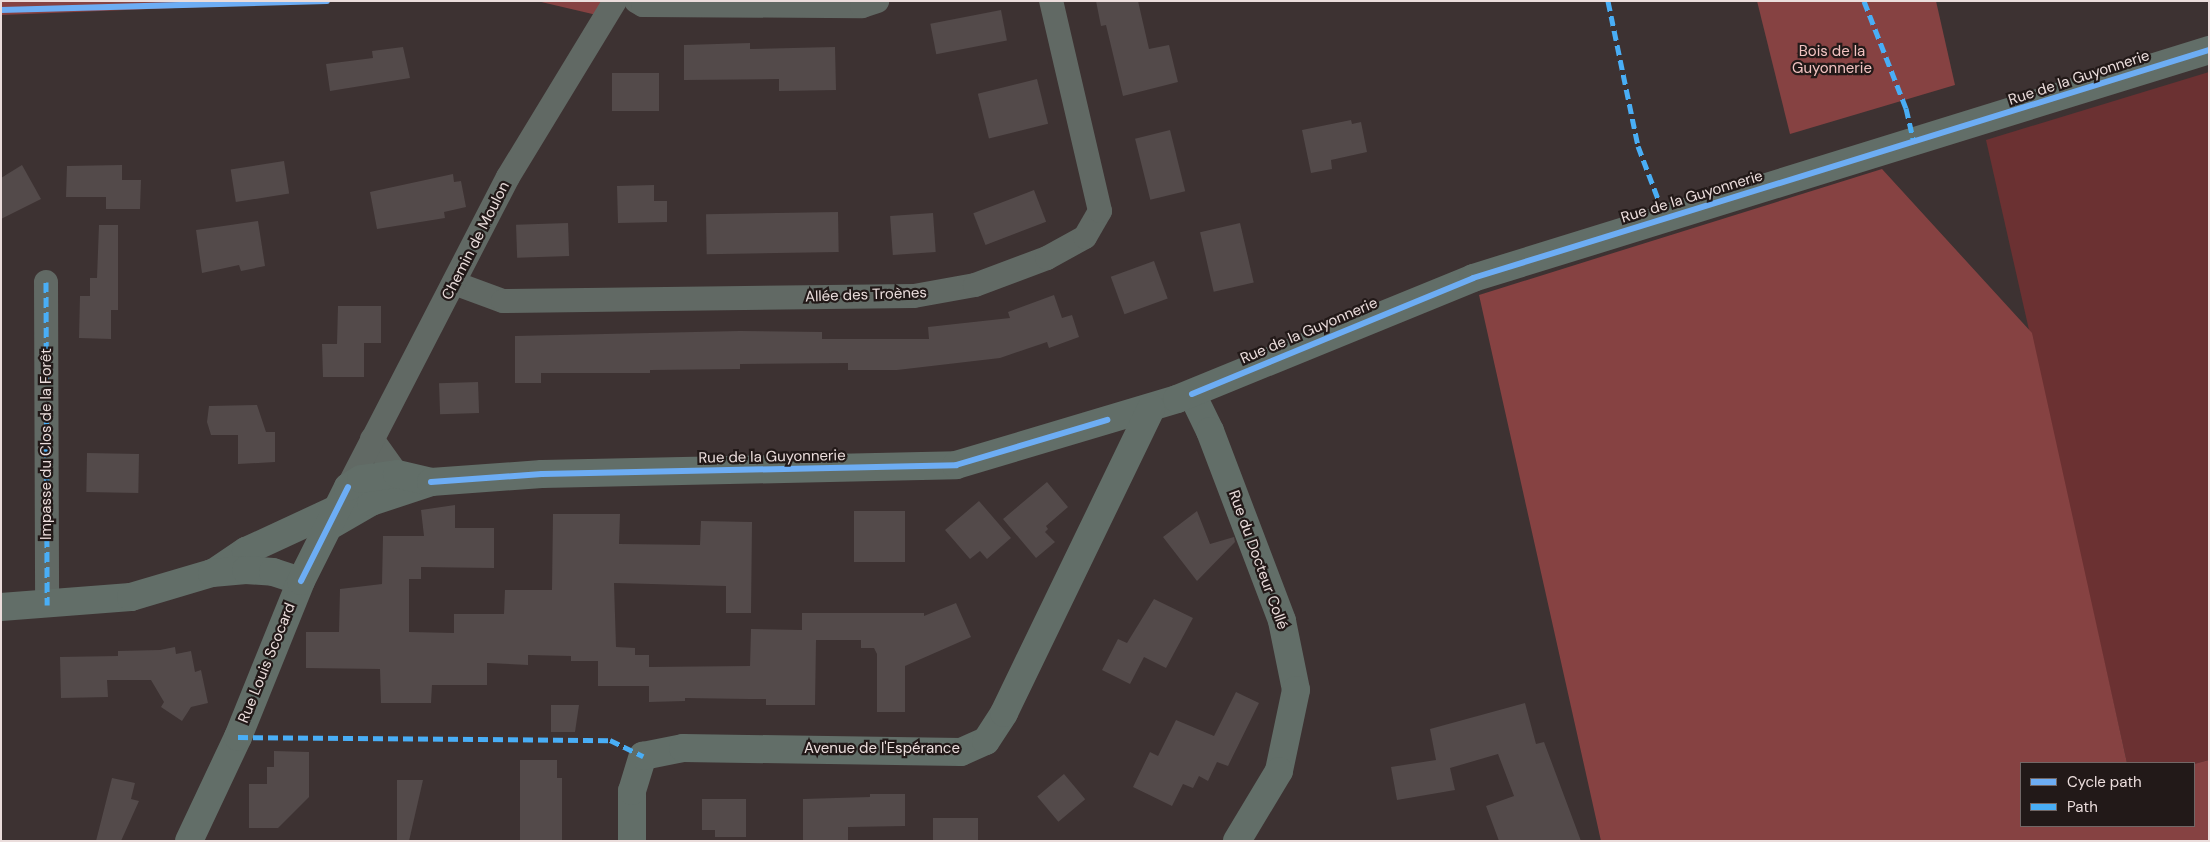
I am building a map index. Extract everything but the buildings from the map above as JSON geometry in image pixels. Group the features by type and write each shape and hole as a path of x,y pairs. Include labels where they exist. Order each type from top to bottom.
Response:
{"street":[{"name":"Chemin de Moulon","path":"338,508 372,438 454,284 508,177 615,1"},
{"path":"636,1 644,5 862,6 878,1"},
{"name":"Allée des Troènes","path":"454,284 503,301 914,296 975,285 1047,258 1085,237 1100,211 1051,1"},
{"name":"Rue de la Guyonnerie","path":"338,508 370,502 431,482 542,474 956,465 1150,409 1192,394 1473,278 2209,50"},
{"name":"Impasse du Clos de la Forêt","path":"46,282 47,606"},
{"name":"Rue du Docteur Collé","path":"1192,394 1210,431 1282,621 1296,690 1279,770 1237,841"},
{"name":"Avenue de l'Espérance","path":"632,841 632,791 642,756 683,748 961,752 986,741 1004,713 1150,409"},
{"path":"372,438 397,474"},
{"name":"Rue de la Guyonnerie","path":"338,508 370,476 397,474 431,482"},
{"path":"212,573 246,551 338,508"},
{"name":"Rue Louis Scocard","path":"189,841 238,737 301,581 338,508"},
{"path":"1,608 47,606 131,597 212,573 246,570 273,572 301,581"}],"shaded area":[{"path":"2209,72 2209,760 2195,764 2195,762 2127,762 1986,140"}],"green space":[{"path":"1,1 351,1 1,15"},
{"path":"537,1 608,1 601,16"},
{"name":"Bois de la Guyonnerie","path":"1757,1 1936,1 1955,85 1790,134"},
{"path":"1882,169 2032,333 2127,762 2020,762 2020,827 2195,827 2195,764 2209,760 2209,841 1601,841 1479,295"}],"marked path":[{"path":"1608,1 1638,146 1665,217"},
{"path":"1864,1 1906,108 1914,143"},
{"path":"46,282 47,605"},
{"path":"238,737 610,740 643,756"}],"cycle path":[{"path":"1,10 327,1"},
{"path":"1192,394 1473,278 2209,50"},
{"path":"431,482 542,474 956,465 1107,420"},
{"path":"301,581 348,487"}]}
